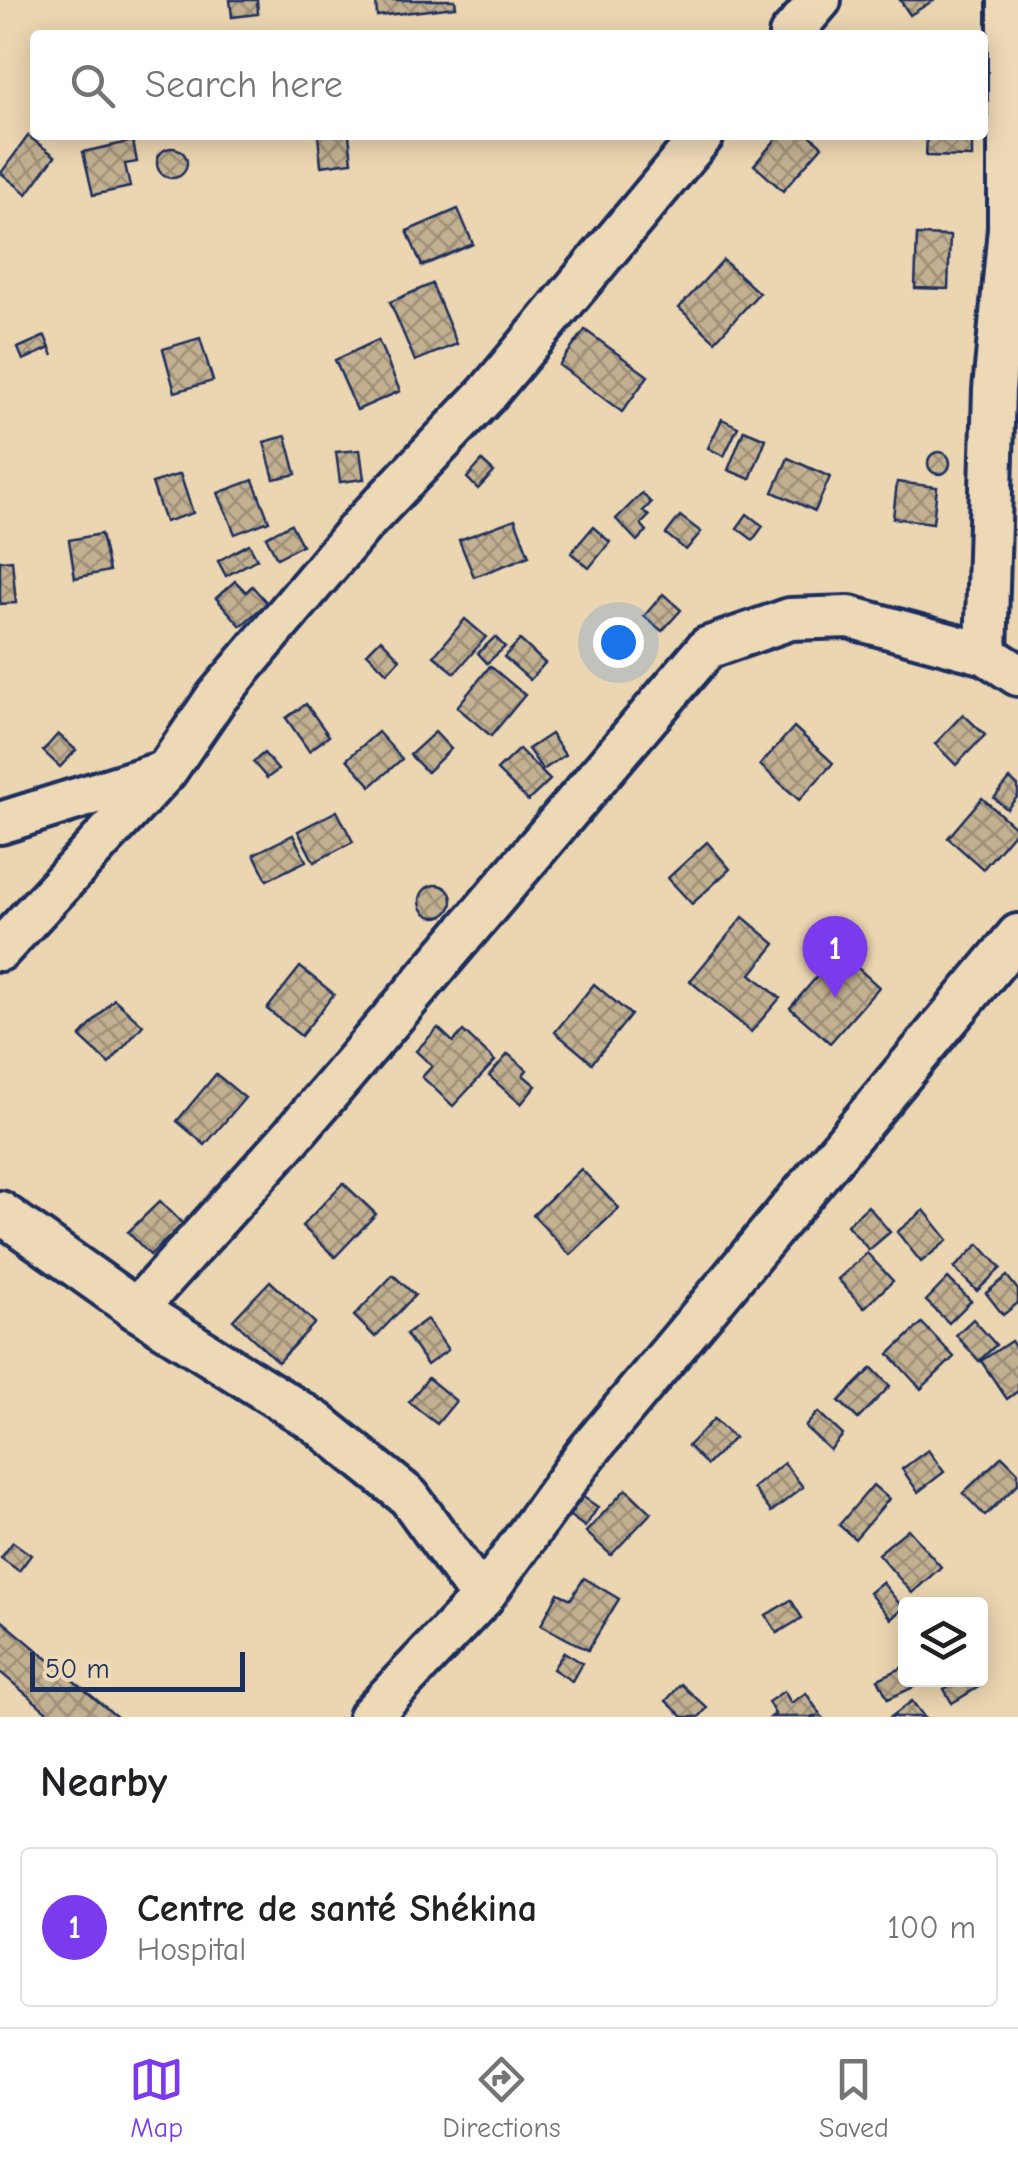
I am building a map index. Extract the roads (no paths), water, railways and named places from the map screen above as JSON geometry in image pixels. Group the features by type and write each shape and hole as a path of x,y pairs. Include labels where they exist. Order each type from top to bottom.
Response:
{"street":[{"path":"794,30 820,0"},
{"path":"136,1308 291,1136 707,648 790,619 848,618 1002,664 994,390 1009,228 1009,0"},
{"path":"0,950 166,770 216,698 361,526 487,394 699,140"},
{"path":"0,824 166,770"},
{"path":"369,1717 482,1598 585,1456 1018,935"},
{"path":"0,1212 136,1308 316,1422 409,1497 482,1598"}],"place":[{"name":"Centre de santé Shékina","path":"835,998"}]}
